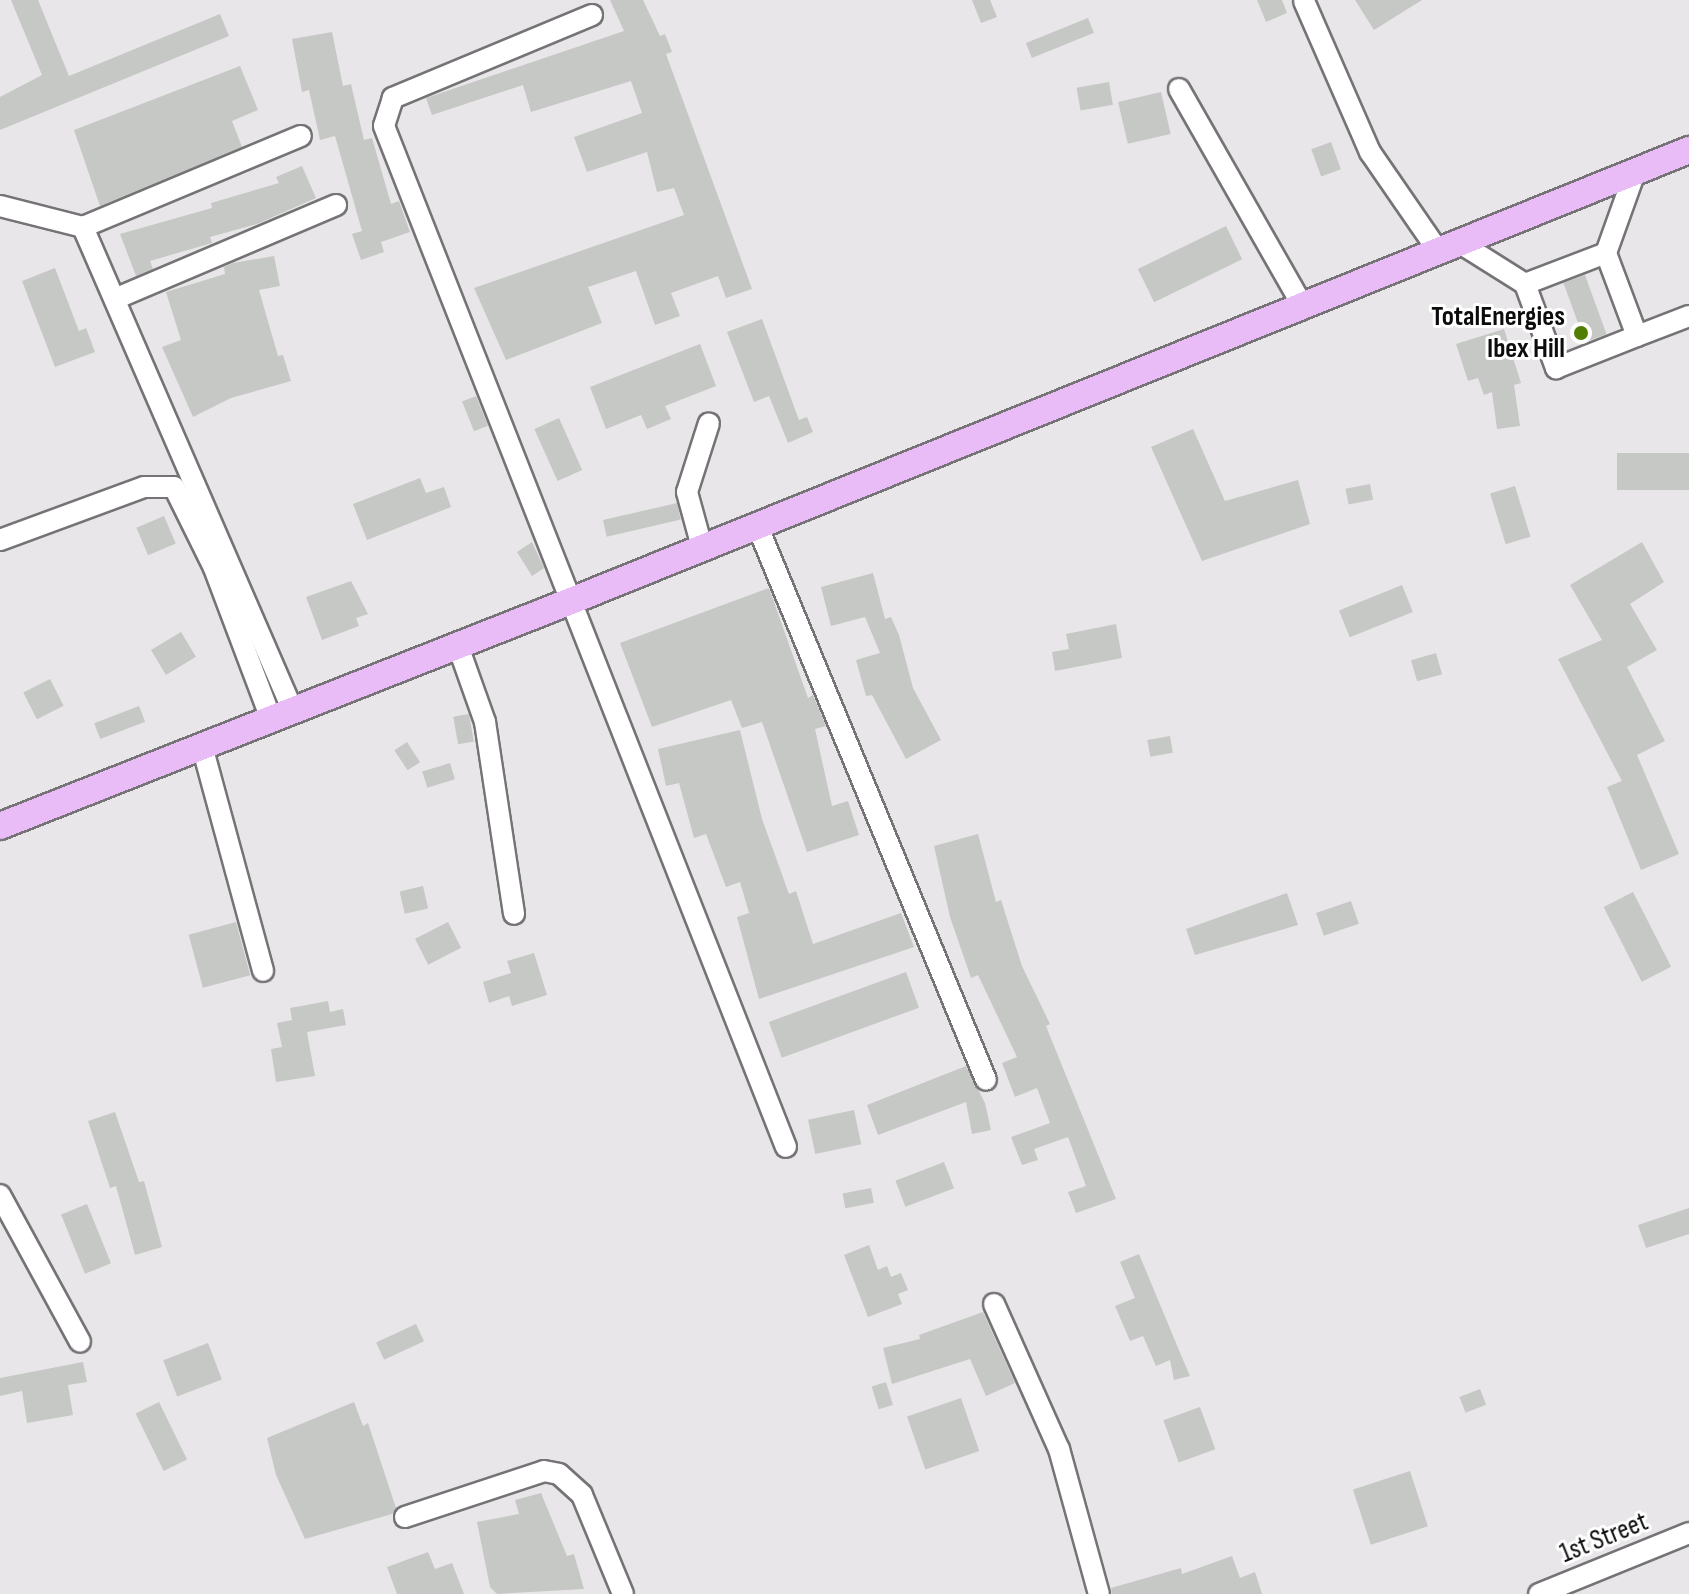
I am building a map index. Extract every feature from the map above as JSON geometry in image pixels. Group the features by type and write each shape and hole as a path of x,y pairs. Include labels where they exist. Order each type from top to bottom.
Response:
{"main road":[{"path":"0,826 1304,308 1689,150"}],"street":[{"path":"1304,1 1370,152 1450,248 1525,284 1556,368 1689,316"},
{"path":"592,15 393,98 384,126 786,1147"},
{"path":"1179,89 1304,308"},
{"path":"0,206 83,227 301,136"},
{"path":"1635,172 1606,253 1637,336"},
{"path":"117,298 336,205"},
{"path":"83,227 117,298 282,715"},
{"path":"1525,284 1606,253"},
{"path":"702,547 687,492 709,423"},
{"path":"0,540 144,487 174,487 282,715"},
{"path":"757,525 986,1080"},
{"path":"458,646 482,707 514,914"},
{"path":"202,746 263,971"},
{"path":"0,1195 80,1342"},
{"path":"994,1304 1059,1449 1099,1594"},
{"path":"405,1517 544,1471 559,1474 582,1495 623,1594"},
{"name":"1st Street","path":"1539,1594 1689,1533"}],"building":[{"path":"11,0 38,0 69,76 220,14 229,36 0,130 0,97 42,75"},
{"path":"610,0 643,0 660,36 665,34 672,52 666,54 752,289 726,298 718,276 671,293 680,316 655,325 636,271 588,287 602,323 506,360 474,288 684,215 674,188 657,192 647,152 587,172 574,137 642,113 631,81 531,112 523,85 432,115 426,98 624,31"},
{"path":"972,0 990,0 997,17 981,23"},
{"path":"1257,0 1282,0 1287,13 1266,22"},
{"path":"1355,0 1422,0 1374,30"},
{"path":"1088,18 1094,33 1032,58 1026,43"},
{"path":"332,32 343,86 351,84 364,140 372,138 391,204 399,201 410,232 381,242 384,252 361,260 352,234 362,231 335,136 320,140 309,90 302,92 292,39"},
{"path":"240,66 258,110 232,121 242,147 100,206 74,130"},
{"path":"1109,82 1113,105 1080,110 1077,88"},
{"path":"1161,92 1171,134 1128,144 1118,102"},
{"path":"1331,142 1341,169 1321,176 1311,149"},
{"path":"302,166 316,198 257,224 210,237 212,243 150,261 153,269 136,276 120,234 212,208 211,203 279,183 276,177"},
{"path":"1226,226 1242,259 1154,302 1138,269"},
{"path":"274,256 280,286 259,290 278,356 283,355 291,381 231,398 193,417 162,347 181,340 166,292 225,274 224,267 233,263"},
{"path":"55,268 79,331 86,328 95,352 55,367 22,281"},
{"path":"1585,275 1607,334 1585,342 1563,283"},
{"path":"762,319 799,420 807,417 813,432 788,443 769,396 754,402 727,332"},
{"path":"1504,329 1521,383 1514,385 1520,426 1497,429 1492,392 1484,395 1478,378 1468,381 1456,344"},
{"path":"700,344 716,386 665,406 671,419 647,429 641,415 606,429 590,387"},
{"path":"476,396 488,426 474,431 462,402"},
{"path":"559,418 582,470 558,481 534,429"},
{"path":"1193,429 1225,501 1298,480 1310,524 1202,561 1151,447"},
{"path":"1617,453 1689,453 1689,490 1617,490"},
{"path":"420,478 426,493 444,487 451,507 367,540 353,504"},
{"path":"1370,484 1373,500 1349,504 1345,489"},
{"path":"1515,486 1530,537 1506,544 1490,494"},
{"path":"677,503 681,520 607,537 603,520"},
{"path":"164,516 176,544 148,555 136,528"},
{"path":"532,542 544,568 532,576 517,552"},
{"path":"1642,542 1664,582 1630,604 1657,650 1627,667 1665,741 1637,755 1679,854 1641,870 1607,787 1622,781 1558,659 1602,640 1570,585"},
{"path":"873,573 885,619 891,617 899,635 913,688 941,740 906,759 872,695 866,696 856,660 880,653 865,617 831,626 821,587"},
{"path":"351,581 368,614 356,618 359,626 322,640 306,597"},
{"path":"1402,585 1413,612 1350,637 1339,610"},
{"path":"769,588 808,698 813,695 826,726 815,729 832,806 848,801 859,835 807,852 762,722 742,728 731,700 652,727 620,643"},
{"path":"1116,624 1122,658 1055,671 1052,652 1069,649 1066,634"},
{"path":"181,632 196,657 166,675 151,650"},
{"path":"1436,653 1442,674 1417,681 1411,660"},
{"path":"50,679 64,706 37,719 23,693"},
{"path":"139,706 145,722 100,739 94,723"},
{"path":"469,714 474,742 458,744 453,717"},
{"path":"740,730 762,819 789,894 796,891 813,944 901,913 914,947 759,999 737,917 749,913 740,882 726,887 706,834 694,838 679,783 666,786 658,749"},
{"path":"1170,736 1173,753 1150,757 1147,740"},
{"path":"407,742 420,762 407,770 394,750"},
{"path":"450,763 455,779 427,788 422,771"},
{"path":"978,834 996,902 1001,900 1022,966 1050,1024 1046,1026 1116,1199 1076,1213 1068,1192 1086,1186 1068,1137 1034,1149 1038,1160 1022,1165 1011,1137 1050,1123 1037,1088 1015,1097 1002,1063 1017,1057 978,975 971,978 950,917 934,846"},
{"path":"423,886 428,908 405,914 400,891"},
{"path":"1633,892 1671,967 1642,982 1604,907"},
{"path":"1287,893 1298,925 1195,955 1186,929"},
{"path":"1351,901 1359,924 1324,936 1316,913"},
{"path":"236,922 250,975 203,988 189,935"},
{"path":"448,922 461,948 428,965 415,939"},
{"path":"534,953 547,995 512,1006 509,996 489,1003 483,982 511,973 507,961"},
{"path":"906,972 919,1008 782,1058 769,1022"},
{"path":"328,1001 330,1012 343,1009 346,1025 307,1032 315,1076 276,1082 271,1049 282,1047 277,1023 292,1020 290,1008"},
{"path":"966,1066 985,1103 991,1130 972,1134 966,1102 878,1135 867,1105"},
{"path":"854,1110 861,1144 815,1154 808,1120"},
{"path":"115,1112 139,1182 144,1181 162,1247 135,1255 116,1186 110,1188 88,1121"},
{"path":"944,1162 954,1188 905,1207 895,1181"},
{"path":"871,1188 874,1203 845,1208 843,1194"},
{"path":"87,1204 111,1263 85,1274 61,1214"},
{"path":"1689,1208 1689,1234 1646,1248 1638,1225"},
{"path":"869,1245 878,1270 887,1266 891,1277 901,1273 908,1290 898,1294 902,1304 868,1317 844,1255"},
{"path":"1139,1254 1190,1376 1174,1380 1170,1360 1156,1366 1143,1336 1130,1341 1115,1306 1135,1298 1120,1262"},
{"path":"983,1312 1015,1383 986,1396 970,1359 892,1384 883,1348 920,1339 919,1335"},
{"path":"416,1324 424,1341 384,1360 376,1343"},
{"path":"208,1343 222,1379 177,1397 163,1360"},
{"path":"83,1362 87,1382 68,1385 73,1415 27,1423 22,1391 0,1396 0,1378"},
{"path":"886,1382 893,1405 879,1409 872,1386"},
{"path":"1480,1389 1486,1405 1466,1413 1459,1397"},
{"path":"961,1398 979,1451 925,1470 907,1417"},
{"path":"159,1402 187,1460 164,1471 136,1413"},
{"path":"354,1402 363,1426 368,1423 396,1508 392,1514 305,1539 276,1475 267,1438"},
{"path":"1200,1407 1215,1449 1179,1463 1163,1420"},
{"path":"1410,1471 1428,1526 1371,1545 1353,1490"},
{"path":"541,1493 567,1556 574,1554 584,1589 497,1594 490,1587 477,1522 519,1514 515,1500"},
{"path":"428,1552 435,1569 452,1563 464,1594 397,1594 387,1567"},
{"path":"1232,1556 1240,1578 1255,1572 1262,1594 1112,1594 1111,1588 1181,1568 1182,1574"}],"place":[{"name":"TotalEnergies Ibex Hill","path":"1581,333"}]}
